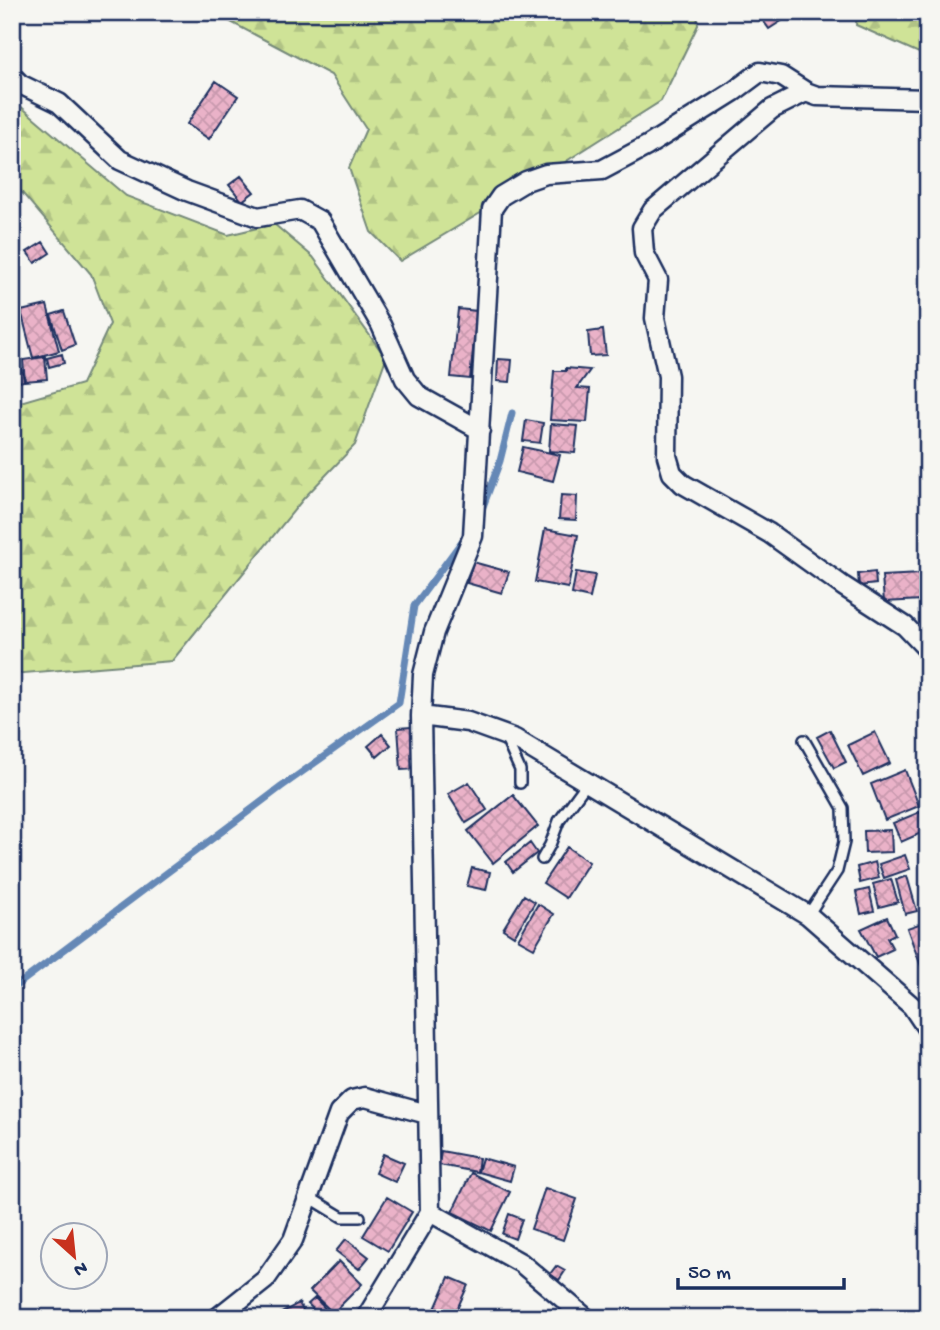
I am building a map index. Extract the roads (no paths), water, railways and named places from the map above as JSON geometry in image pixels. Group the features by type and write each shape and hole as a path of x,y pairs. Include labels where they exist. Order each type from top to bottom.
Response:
{"street":[{"path":"368,1314 430,1212 421,716 423,675 434,632 473,536 492,209 501,196 526,181 545,174 603,170 701,113 760,72 781,76 817,96 928,99"},
{"path":"12,76 20,84 60,103 120,160 187,191 258,216 300,210 320,221 381,326 405,379 419,396 480,430"},
{"path":"806,92 772,109 653,210 642,228 645,253 657,280 655,318 668,376 667,456 672,473 683,484 769,533 905,626 928,650"},
{"path":"421,716 468,722 515,739 808,915 912,1006 928,1030"},
{"path":"216,1318 265,1279 293,1240 339,1113 352,1100 365,1097 428,1114"},
{"path":"430,1212 522,1263 586,1318"}],"lane":[{"path":"505,735 520,770 520,783"},
{"path":"804,740 843,808 844,831 837,871 808,915"},
{"path":"542,859 559,821 587,783"},
{"path":"309,1197 342,1217 360,1217"},
{"path":"368,1314 388,1318"}],"waterway":[{"path":"481,512 500,461 512,413"},
{"path":"12,989 281,787 399,703 414,606 465,537"}]}
